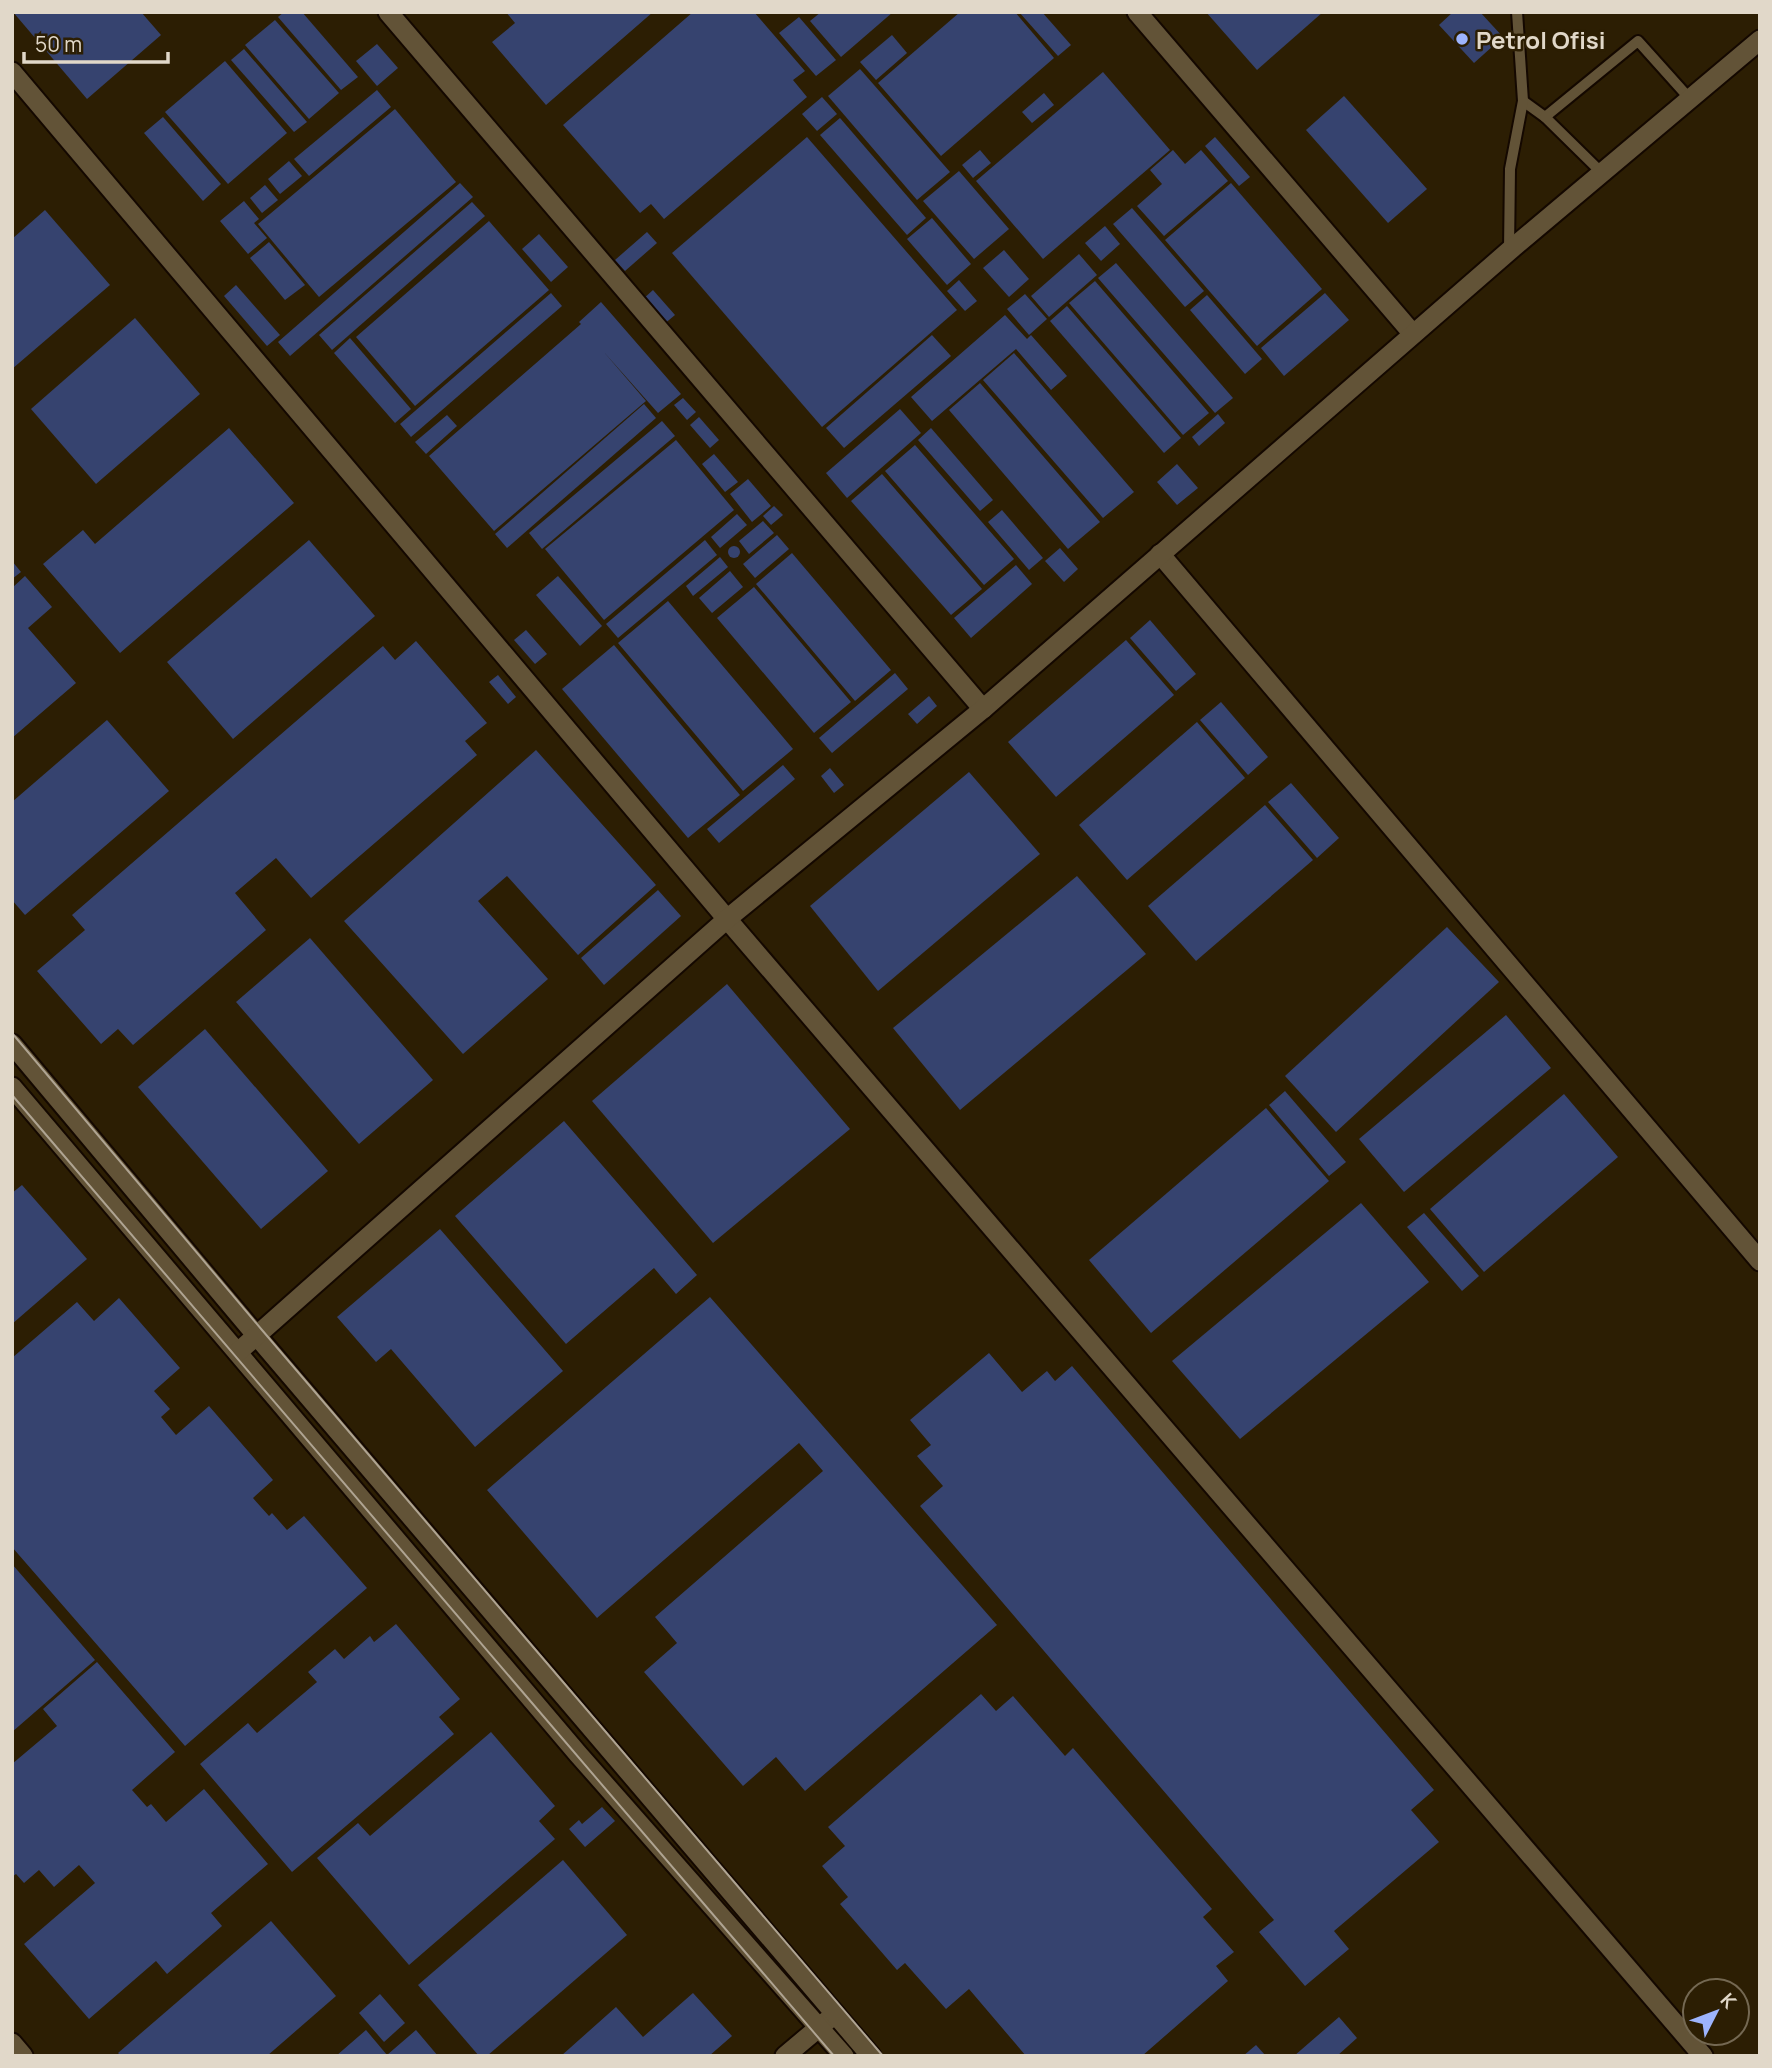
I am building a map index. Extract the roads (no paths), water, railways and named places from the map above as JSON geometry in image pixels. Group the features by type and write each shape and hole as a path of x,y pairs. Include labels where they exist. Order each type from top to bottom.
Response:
{"street":[{"path":"388,12 983,709"},
{"path":"1137,12 1413,334"},
{"path":"238,1352 727,919 983,709 1509,251 1760,40"},
{"path":"12,72 727,919 1703,2056"},
{"path":"1160,554 1760,1261"},
{"path":"12,1044 256,1335 871,2056"},
{"path":"12,1087 578,1754 844,2056"},
{"path":"785,2056 835,2014"},
{"path":"12,2043 23,2056"}],"lane":[{"path":"1509,251 1510,170 1523,101 1517,12"},
{"path":"1545,117 1638,41 1690,99"},
{"path":"1523,101 1545,117 1602,173"}],"tram line":[{"path":"12,1033 262,1330 883,2056"},
{"path":"12,1095 834,2056"}],"place":[{"name":"Petrol Ofisi","path":"1462,39"}]}
